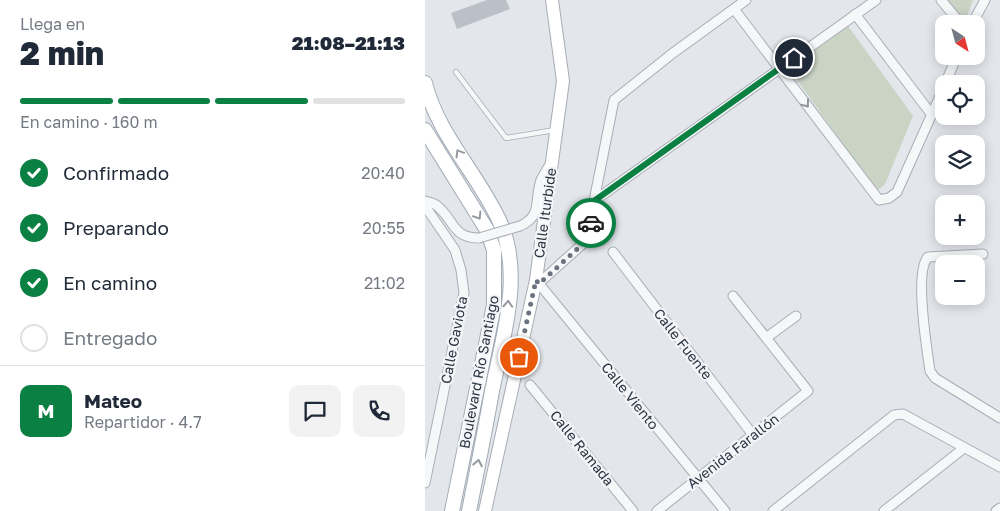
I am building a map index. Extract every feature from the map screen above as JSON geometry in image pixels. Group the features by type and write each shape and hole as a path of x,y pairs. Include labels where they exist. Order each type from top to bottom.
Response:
{"main road":[{"name":"Boulevard Río Santiago","path":"425,82 427,92 442,124 499,220 508,248 510,268 508,312 469,511"},
{"name":"Boulevard Río Santiago","path":"425,130 487,230 494,250 494,305 452,511"}],"street":[{"name":"Calle Iturbide","path":"485,511 537,282 563,80 552,0"},
{"path":"537,282 587,240 614,100 673,53 746,0"},
{"path":"594,201 876,0"},
{"path":"941,0 954,15"},
{"path":"977,15 985,0"},
{"path":"734,9 879,200 889,198 897,192 935,108"},
{"path":"855,14 932,115"},
{"path":"425,201 436,204 457,232 470,238 479,238 520,226 533,217 538,201 540,182 552,162"},
{"name":"Calle Gaviota","path":"425,206 455,250 465,292 427,464 425,483"},
{"name":"Calle Fuente","path":"613,252 753,435"},
{"path":"983,254 928,257 923,263 922,312 930,371 935,378 1000,418"},
{"name":"Calle Viento","path":"537,282 725,511"},
{"path":"733,296 766,338 796,316"},
{"name":"Avenida Farallón","path":"657,511 808,390 766,338"},
{"name":"Calle Ramada","path":"530,385 633,511"},
{"path":"773,511 894,415 903,414 964,448 998,462"},
{"path":"884,511 964,448"},
{"path":"997,511 1000,508"}],"lane":[{"path":"456,72 506,138 556,130"}],"green space":[{"path":"948,0 973,0 968,15 960,15"},
{"path":"848,26 913,116 885,184 877,191 789,69"}],"building":[{"path":"487,0 506,0 510,9 457,29 451,13"}],"way so far":[{"path":"519,357 536,280 539,284 587,240 591,223"}],"route":[{"path":"591,223 594,201 794,58"}]}
